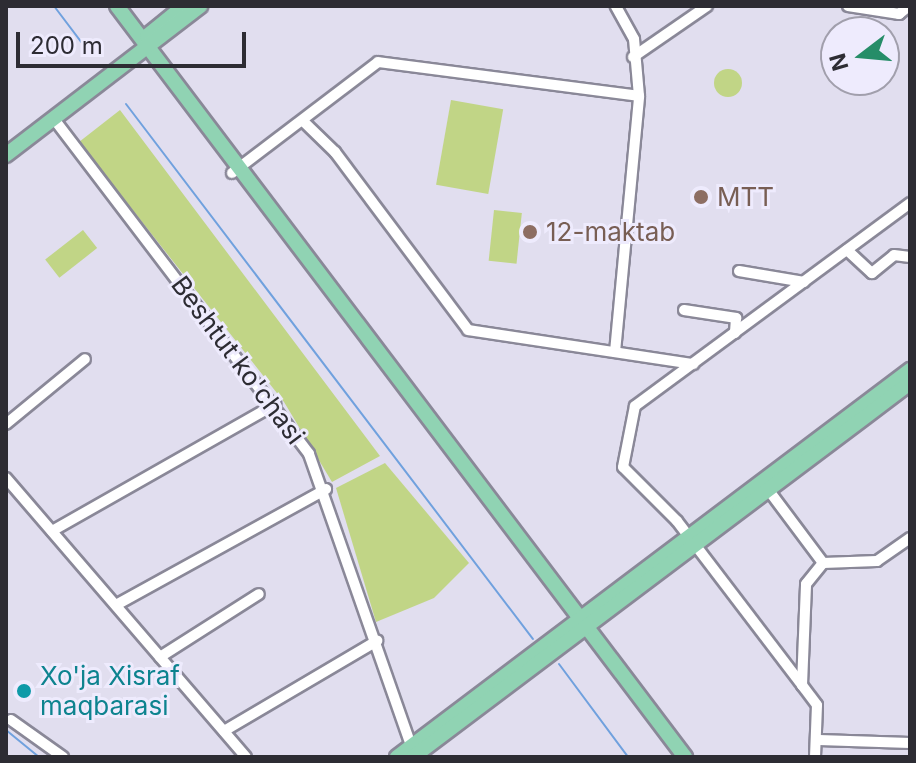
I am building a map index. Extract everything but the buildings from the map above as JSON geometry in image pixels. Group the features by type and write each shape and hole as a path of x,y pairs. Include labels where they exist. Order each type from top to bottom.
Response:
{"main road":[{"path":"108,6 142,46 579,625 685,757"},
{"path":"117,6 142,46"},
{"path":"6,155 142,46 184,6"},
{"path":"6,144 200,6"},
{"path":"765,486 910,370"},
{"path":"404,755 765,486 910,383"},
{"path":"579,625 672,757"}],"street":[{"path":"615,352 639,96 633,57 634,39 616,6"},
{"path":"633,57 707,6"},
{"path":"848,6 899,14 909,6"},
{"path":"236,170 378,62 573,84 639,96"},
{"name":"Beshtut ko'chasi","path":"54,119 276,404 326,489 377,641 404,755"},
{"path":"303,121 335,152 468,330 693,364"},
{"path":"815,757 819,740 817,705 692,540 623,467 635,406 910,203"},
{"path":"847,250 872,273 894,255 910,257"},
{"path":"739,271 804,282"},
{"path":"684,310 736,318 735,333"},
{"path":"6,424 85,359"},
{"path":"52,531 276,404"},
{"path":"6,478 246,757"},
{"path":"765,486 823,563"},
{"path":"116,605 326,489"},
{"path":"802,685 806,584 823,563 877,561 910,538"},
{"path":"160,657 259,594"},
{"path":"224,731 377,641"},
{"path":"11,720 63,757"},
{"path":"819,740 910,743"}],"green space":[{"path":"728,69 738,73 742,83 738,93 728,97 718,93 714,83 718,73"},
{"path":"451,100 503,109 488,194 436,185"},
{"path":"120,110 380,456 332,482 284,402 79,142"},
{"path":"494,210 522,213 517,264 489,261"},
{"path":"83,230 97,248 59,278 45,260"},
{"path":"385,463 469,563 434,598 376,622 336,488"}],"waterway":[{"path":"54,6 91,55"},
{"path":"126,104 533,639"},
{"path":"559,664 628,757"},
{"path":"6,730 39,757"}],"place":[{"name":"MTT","path":"701,197"},
{"name":"12-maktab","path":"530,232"},
{"name":"Xo'ja Xisraf maqbarasi","path":"24,691"}]}
